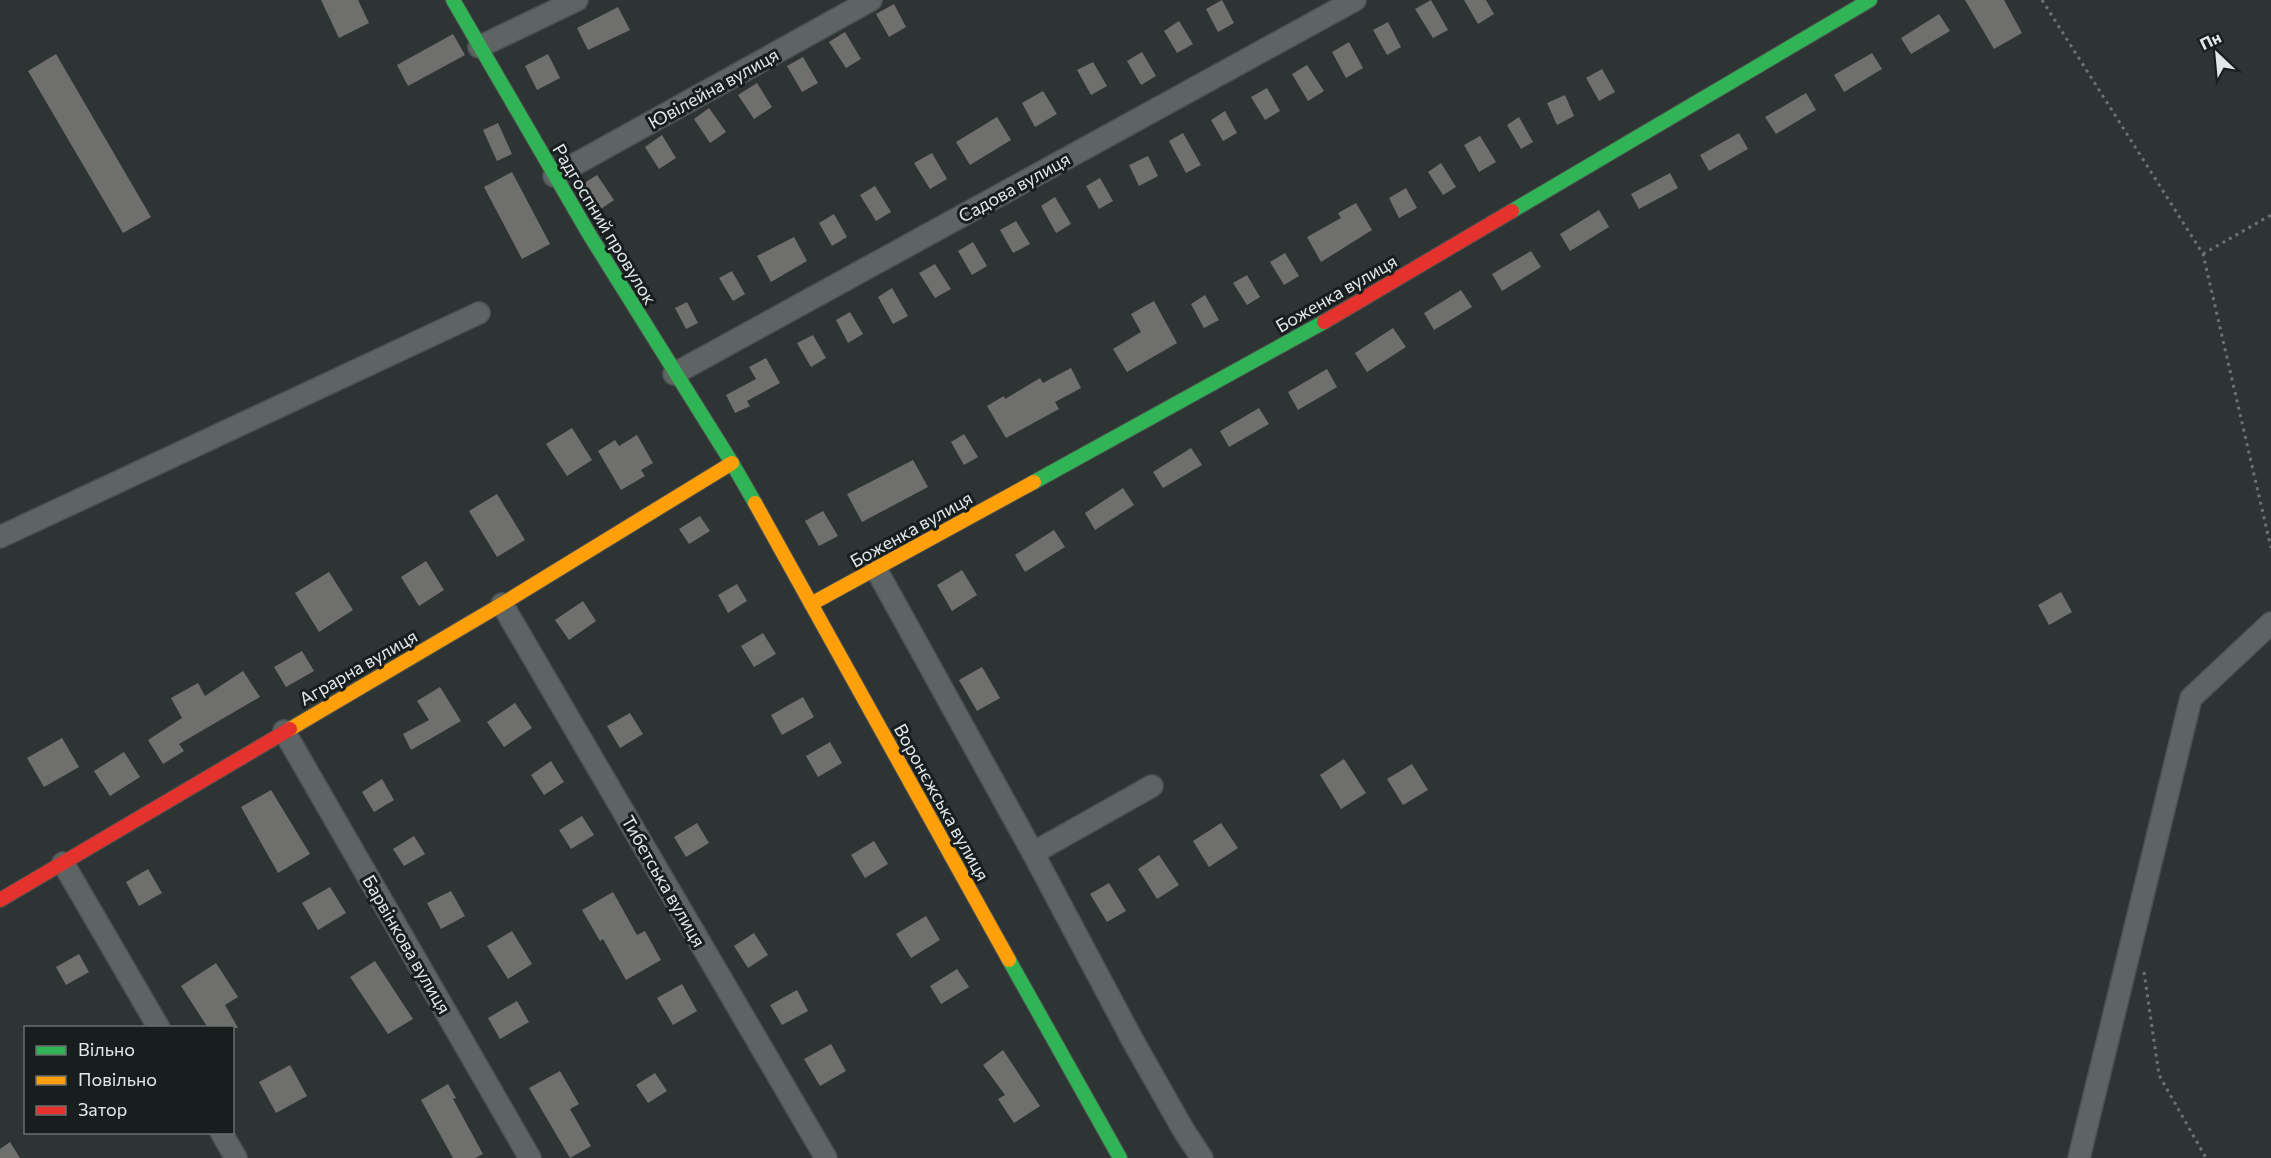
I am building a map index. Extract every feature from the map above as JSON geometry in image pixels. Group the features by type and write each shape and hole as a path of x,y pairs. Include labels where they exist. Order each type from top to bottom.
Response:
{"street":[{"name":"Радгоспний провулок","path":"453,0 674,374 732,463"},
{"path":"479,47 577,0"},
{"name":"Ювілейна вулиця","path":"555,176 871,0"},
{"name":"Садова вулиця","path":"674,374 1355,0"},
{"name":"Боженка вулиця","path":"811,604 1332,318 1870,0"},
{"path":"0,537 479,313"},
{"name":"Аграрна вулиця","path":"0,900 502,604 732,463"},
{"name":"Воронєжська вулиця","path":"732,463 1120,1158"},
{"path":"876,569 1033,853 1139,1052 1202,1158"},
{"name":"Тибетська вулиця","path":"502,604 826,1158"},
{"path":"2079,1158 2191,698 2271,623"},
{"name":"Барвінкова вулиця","path":"284,731 530,1158"},
{"path":"1033,853 1152,786"},
{"path":"63,863 158,1026"},
{"path":"222,1134 236,1158"}],"path":[{"path":"2042,0 2203,254 2271,548"},
{"path":"2203,254 2271,216"},
{"path":"2143,964 2159,1075 2206,1158"}],"building":[{"path":"321,0 358,0 369,23 339,38"},
{"path":"1222,0 1234,23 1218,32 1206,9"},
{"path":"1431,0 1448,30 1433,38 1415,9"},
{"path":"1464,0 1486,0 1494,14 1478,24"},
{"path":"1965,0 2004,0 2022,33 1994,49"},
{"path":"894,4 906,27 889,37 876,14"},
{"path":"618,7 630,30 588,50 577,28"},
{"path":"1939,14 1950,31 1911,54 1901,38"},
{"path":"1179,21 1193,44 1177,53 1164,31"},
{"path":"1388,22 1401,47 1387,55 1373,30"},
{"path":"845,32 861,59 846,68 829,42"},
{"path":"453,34 465,55 408,86 397,65"},
{"path":"1349,42 1363,68 1346,78 1332,52"},
{"path":"1142,52 1156,76 1141,85 1127,61"},
{"path":"1872,53 1882,69 1844,92 1834,75"},
{"path":"56,54 151,217 123,233 28,71"},
{"path":"548,54 560,78 537,90 525,66"},
{"path":"803,57 818,83 802,92 787,66"},
{"path":"1093,62 1107,86 1091,95 1077,70"},
{"path":"1307,65 1324,91 1308,101 1292,74"},
{"path":"1602,69 1615,92 1599,101 1586,78"},
{"path":"757,83 772,107 754,119 738,95"},
{"path":"1267,88 1280,111 1265,120 1251,97"},
{"path":"1043,91 1057,114 1035,127 1022,103"},
{"path":"1806,93 1816,110 1776,134 1765,117"},
{"path":"1565,95 1574,116 1557,125 1547,103"},
{"path":"709,108 726,132 710,143 694,119"},
{"path":"1225,111 1237,133 1223,141 1211,120"},
{"path":"997,117 1011,140 970,165 956,142"},
{"path":"1519,117 1533,142 1521,149 1507,125"},
{"path":"498,123 512,154 497,161 483,130"},
{"path":"1183,133 1201,165 1186,173 1169,141"},
{"path":"1739,133 1748,149 1709,171 1700,155"},
{"path":"662,135 676,158 659,169 645,147"},
{"path":"1480,136 1496,162 1479,172 1464,145"},
{"path":"932,153 947,179 930,189 914,163"},
{"path":"1148,156 1158,176 1139,186 1129,165"},
{"path":"1441,163 1456,187 1443,195 1428,172"},
{"path":"512,172 550,244 522,259 484,187"},
{"path":"1670,173 1678,188 1639,209 1631,194"},
{"path":"597,175 614,200 598,211 581,185"},
{"path":"1100,178 1113,201 1099,209 1086,186"},
{"path":"875,186 891,212 876,221 860,195"},
{"path":"1406,188 1417,208 1399,218 1389,198"},
{"path":"1055,197 1071,224 1056,233 1041,206"},
{"path":"1356,203 1372,230 1321,262 1307,237 1341,218 1338,213"},
{"path":"1599,210 1609,227 1570,251 1560,234"},
{"path":"834,214 847,237 832,246 819,223"},
{"path":"1016,221 1030,244 1013,253 1000,230"},
{"path":"794,237 807,261 771,282 757,256"},
{"path":"973,242 987,266 972,275 958,251"},
{"path":"1531,251 1541,267 1502,291 1492,274"},
{"path":"1285,253 1299,276 1284,285 1270,262"},
{"path":"935,264 951,289 935,298 919,273"},
{"path":"732,271 745,294 733,301 719,278"},
{"path":"1247,275 1260,297 1247,305 1233,283"},
{"path":"892,288 908,316 893,324 878,297"},
{"path":"1461,290 1472,307 1434,330 1424,313"},
{"path":"1205,295 1219,320 1204,328 1191,304"},
{"path":"1154,301 1177,343 1127,372 1113,349 1141,332 1131,314"},
{"path":"687,302 698,323 686,329 675,308"},
{"path":"850,312 863,334 848,343 836,320"},
{"path":"1393,328 1406,347 1367,372 1355,353"},
{"path":"813,335 826,358 811,367 797,343"},
{"path":"766,358 780,383 747,401 750,406 735,413 726,395 756,379 749,367"},
{"path":"1071,368 1081,388 1055,402 1059,409 1006,438 987,406 1004,396 1005,399 1040,378 1043,383"},
{"path":"1327,369 1337,387 1298,410 1288,392"},
{"path":"1259,408 1269,424 1229,447 1220,431"},
{"path":"572,428 592,460 567,476 546,444"},
{"path":"964,434 978,457 964,465 951,442"},
{"path":"637,435 653,463 641,470 645,476 621,490 598,451 615,440 619,446"},
{"path":"1191,448 1202,465 1163,488 1153,472"},
{"path":"913,460 928,487 862,522 847,494"},
{"path":"1123,488 1134,505 1095,530 1085,513"},
{"path":"497,494 525,540 497,557 469,511"},
{"path":"823,511 838,536 819,546 805,521"},
{"path":"700,516 710,531 689,544 679,529"},
{"path":"1054,530 1065,547 1025,572 1015,555"},
{"path":"426,561 444,590 419,606 401,577"},
{"path":"962,570 977,595 952,611 937,585"},
{"path":"329,572 353,610 319,632 295,593"},
{"path":"737,584 747,601 728,613 718,595"},
{"path":"2061,592 2072,612 2049,625 2038,605"},
{"path":"583,601 596,621 569,640 555,620"},
{"path":"763,633 776,654 754,667 741,646"},
{"path":"302,651 314,671 286,687 274,667"},
{"path":"982,667 1000,698 977,711 959,680"},
{"path":"243,671 260,697 179,744 184,751 163,764 148,740 182,718 171,698 198,683 205,696"},
{"path":"440,687 461,721 411,750 403,734 429,720 417,701"},
{"path":"803,697 814,717 782,735 771,715"},
{"path":"515,703 532,728 504,747 487,722"},
{"path":"630,713 643,734 620,748 607,726"},
{"path":"62,738 79,767 44,787 27,758"},
{"path":"830,742 842,763 818,777 806,756"},
{"path":"124,752 140,777 110,796 94,771"},
{"path":"1344,759 1366,793 1341,809 1320,775"},
{"path":"551,761 564,782 544,795 531,775"},
{"path":"1412,764 1428,790 1403,805 1387,779"},
{"path":"382,779 394,800 374,812 362,792"},
{"path":"271,790 310,854 278,873 241,807"},
{"path":"582,816 594,835 571,849 559,830"},
{"path":"697,823 709,843 686,857 674,837"},
{"path":"1221,823 1238,848 1209,867 1193,841"},
{"path":"414,836 425,854 404,866 393,849"},
{"path":"874,841 888,864 865,878 851,855"},
{"path":"1159,855 1179,885 1157,899 1138,869"},
{"path":"148,869 162,893 139,906 126,882"},
{"path":"1109,883 1126,911 1107,922 1090,894"},
{"path":"330,887 346,913 318,930 302,903"},
{"path":"451,891 465,916 441,929 427,903"},
{"path":"613,892 637,935 645,931 661,960 626,980 603,939 600,941 582,910"},
{"path":"926,916 940,940 911,958 896,934"},
{"path":"512,931 532,964 508,979 487,946"},
{"path":"754,933 768,955 748,968 734,946"},
{"path":"79,954 89,972 66,985 56,967"},
{"path":"375,961 413,1019 388,1034 350,977"},
{"path":"216,963 238,997 225,1005 238,1028 207,1026 181,986"},
{"path":"957,969 969,987 941,1004 930,986"},
{"path":"682,984 697,1011 673,1025 657,998"},
{"path":"797,990 808,1011 782,1025 770,1005"},
{"path":"517,1001 529,1022 500,1039 488,1018"},
{"path":"831,1044 846,1071 820,1086 804,1059"},
{"path":"1003,1050 1040,1106 1014,1123 998,1099 1005,1095 983,1065"},
{"path":"290,1065 307,1096 276,1113 259,1082"},
{"path":"560,1071 579,1104 570,1109 591,1146 570,1158 529,1088"},
{"path":"655,1073 667,1091 648,1103 636,1085"},
{"path":"448,1084 456,1098 453,1099 483,1154 475,1158 453,1158 421,1100"},
{"path":"10,1142 20,1158 0,1158 0,1149"}],"traffic: fast":[{"path":"453,0 589,234 755,503"},
{"path":"1512,211 1870,0"},
{"path":"1034,482 1324,322"},
{"path":"1009,960 1120,1158"}],"traffic: slow":[{"path":"290,729 502,604 732,463"},
{"path":"811,604 1034,482"},
{"path":"755,503 1009,960"}],"traffic: jam":[{"path":"1324,322 1512,211"},
{"path":"0,900 290,729"}]}
